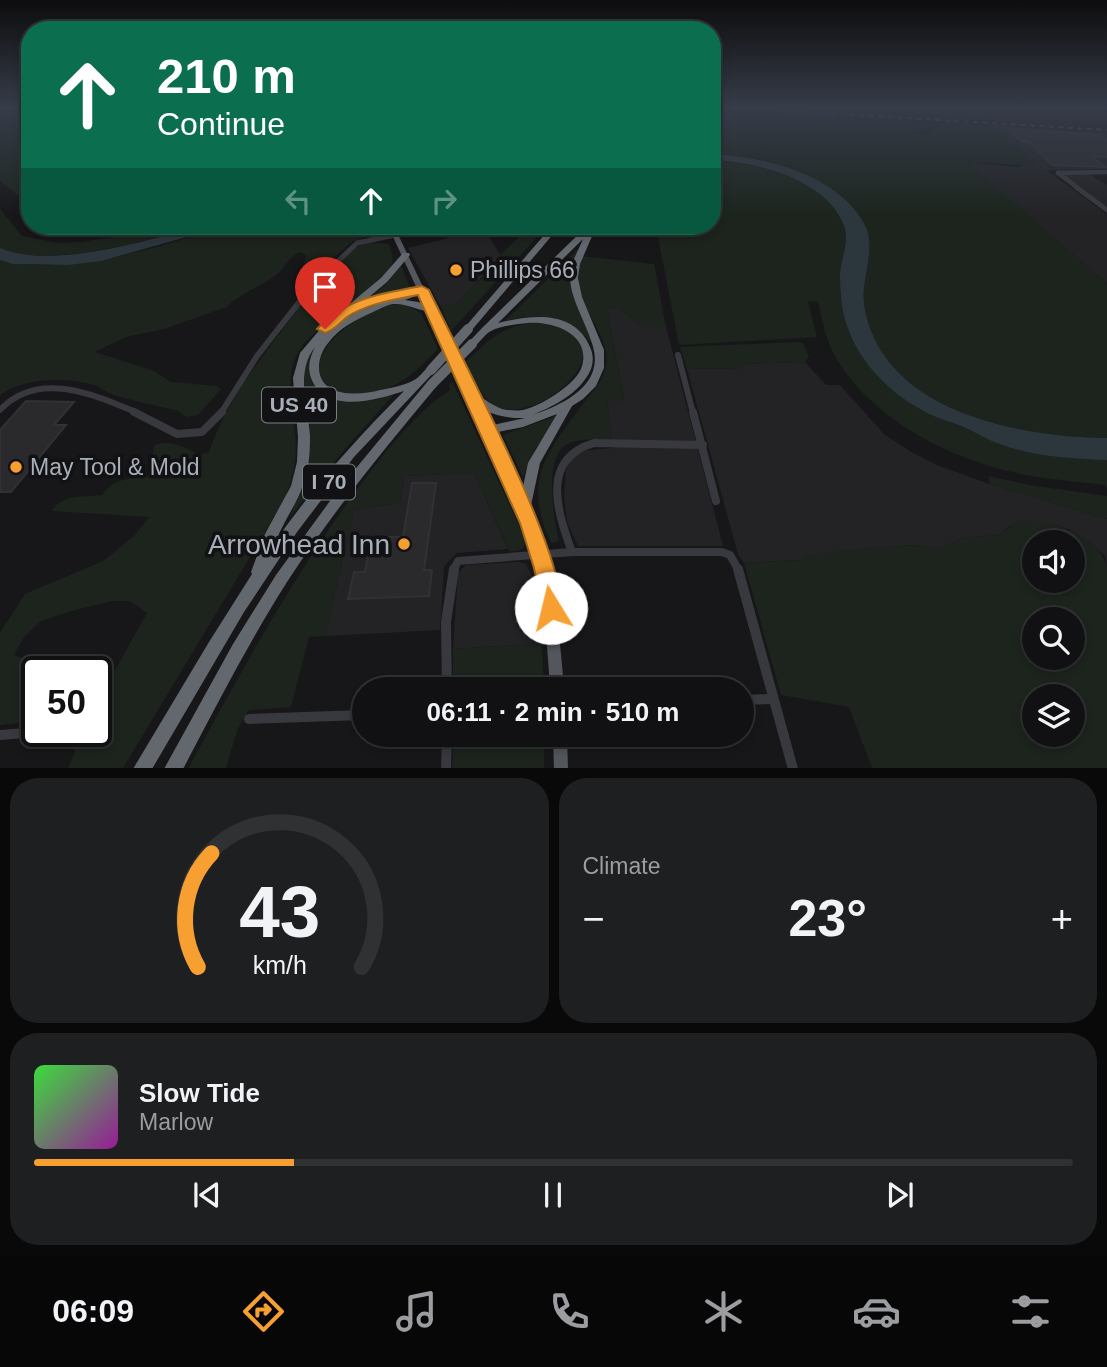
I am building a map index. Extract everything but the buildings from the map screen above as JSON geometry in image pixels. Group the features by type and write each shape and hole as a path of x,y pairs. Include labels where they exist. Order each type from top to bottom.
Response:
{"highway":[{"name":"I 70","path":"173,768 262,610 290,567 427,379 548,235"},
{"name":"I 70","path":"142,768 251,590 350,455 427,379 472,344 583,235"},
{"path":"524,510 534,463 567,407 587,388 600,359 597,343 578,297 574,277 578,257 590,235"},
{"name":"US 40","path":"251,590 272,534 297,486 303,462 298,393 300,367 313,340 384,280 406,255"},
{"path":"422,290 386,302 348,320 322,343 314,356 314,377 322,387 346,397 376,395 427,379"},
{"path":"346,311 388,296 422,290"},
{"path":"386,302 415,303 432,310"},
{"path":"485,330 520,321 545,320 567,326 580,335 586,345 589,359 579,380 565,394 549,404 488,430"},
{"path":"473,397 489,410 513,415 524,414"},
{"path":"488,430 504,429 567,407"}],"main road":[{"path":"395,235 473,397 524,510 541,555 551,608 556,677"},
{"path":"560,747 561,768"}],"street":[{"path":"1106,208 1059,173 1107,172"},
{"path":"0,410 11,398 22,392 37,389 78,390 95,394 108,403 135,412 177,434 202,432 219,416 257,356 312,286 357,243 395,235"},
{"path":"678,355 716,500"},
{"path":"572,552 562,527 558,505 559,477 568,451 579,445 593,443 703,445"},
{"path":"447,677 446,636 451,575 455,564 465,559 572,552 722,552 730,555 737,565 793,768"},
{"path":"754,700 773,699"},
{"path":"249,719 352,715"},
{"path":"0,735 21,733"},
{"path":"446,768 447,747"}],"shaded area":[{"path":"0,144 21,144 21,198 0,181"},
{"path":"721,144 1011,144 1035,162 1019,165 986,162 970,165 1107,283 1107,438 1033,432 995,423 958,411 924,393 896,370 875,340 864,304 869,254 868,234 852,207 818,181 798,172 721,155"},
{"path":"1011,144 1107,144 1107,169 1046,170 1107,214 1107,283 970,168 973,163 1016,167 1035,162"},
{"path":"721,155 754,159 798,171 819,181 853,207 868,234 869,254 864,304 875,340 896,370 924,393 958,411 995,423 1033,432 1107,438 1107,460 1048,456 1005,446 936,417 904,399 875,373 864,359 847,326 840,280 846,232 835,210 822,196 788,176 721,160"},
{"path":"721,161 749,165 789,176 823,196 835,209 844,226 846,244 840,273 845,320 864,359 889,387 936,417 1019,450 1048,456 1107,460 1107,489 1105,485 1032,476 983,464 906,428 862,392 845,371 829,343 818,302 808,301 817,337 679,345 658,235 721,235"},
{"path":"1087,173 1107,185 1107,206 1061,174"},
{"path":"0,209 22,236 58,243 122,235 164,235 73,254 46,256 22,254 0,248"},
{"path":"166,235 194,235 101,261 68,265 13,264 0,260 0,248 22,254 46,256 128,245"},
{"path":"195,235 370,235 352,242 309,279 301,275 306,256 301,252 293,256 276,275 227,307 164,329 126,337 95,352 154,371 171,382 217,386 221,389 198,415 187,417 178,411 109,393 95,385 72,381 33,382 0,395 0,260 27,265 55,265 143,250"},
{"path":"453,235 488,235 502,258 455,304 441,307 408,248"},
{"path":"521,235 539,235 451,331 441,307 455,304 502,259 500,255"},
{"path":"369,242 389,244 393,262 377,283 310,338 295,359 290,383 296,454 285,499 123,768 68,768 77,747 112,747 112,675 147,613 130,601 113,601 41,621 25,636 14,655 21,658 21,723 0,725 0,633 25,594 103,561 134,536 149,517 52,511 67,499 102,495 118,481 151,475 158,467 153,454 154,445 172,443 200,455 209,452 236,396 296,312 294,310 354,248"},
{"path":"578,249 574,261 593,344 578,329 561,320 524,317 505,321"},
{"path":"581,256 654,264 666,327 642,327 617,307 607,308 624,401 607,401 612,439 575,441 564,446 558,454 554,465 552,492 559,541 551,543 539,502 542,469 558,438 600,381 606,363 604,343 580,293"},
{"path":"401,265 410,288 364,301 385,285"},
{"path":"405,304 421,313 438,349 428,360 399,383 372,393 353,395 337,391 325,384 320,372 321,358 331,342 370,312 390,305"},
{"path":"617,307 642,327 666,327 723,546 578,546 567,522 564,498 566,471 570,459 579,451 613,448 607,401 624,400 607,308"},
{"path":"538,322 564,328 580,340 583,355 578,371 565,386 547,399 528,407 508,410 492,404 480,390 466,362 498,334 515,326"},
{"path":"803,343 809,356 805,362 742,364 743,368 687,369 680,347"},
{"path":"314,346 316,347 310,361 310,376 322,393 330,397 344,398 396,392 289,518 308,473 309,451 302,371"},
{"path":"805,362 826,385 840,385 884,434 911,452 939,466 990,484 1107,519 1107,566 1105,556 1085,539 1085,530 1071,530 1047,523 1010,526 999,535 962,538 940,548 913,545 860,549 802,560 744,563 738,554 687,369 743,368 742,364"},
{"path":"452,381 522,532 525,543 523,549 510,552 474,473 404,476 400,503 354,510 325,636 309,637 291,707 249,710 238,728 226,768 189,768 266,629 330,528 385,453 423,412 450,390"},
{"path":"559,415 535,450 523,477 503,435"},
{"path":"474,473 508,549 457,553 444,566 440,630 325,636 354,510 400,503 404,476"},
{"path":"988,476 1107,496 1107,519 990,484"},
{"path":"1019,520 1044,522 1068,530 1022,530 1022,593 1085,593 1085,539 1102,555 1107,566 1107,768 872,768 849,707 781,695 744,563 802,560 810,554 860,549 913,545 940,548 962,538 999,535"},
{"path":"519,562 526,564 531,574 542,643 453,649 458,573 466,565"},
{"path":"542,643 543,677 453,677 453,649"},
{"path":"454,747 544,747 544,768 452,768"}],"place":[{"name":"Phillips 66","path":"456,270"},
{"name":"May Tool & Mold","path":"16,467"},
{"name":"Arrowhead Inn","path":"404,544"}],"route":[{"path":"325,329 346,311 388,296 422,290 530,523 545,568 551,608"}]}
